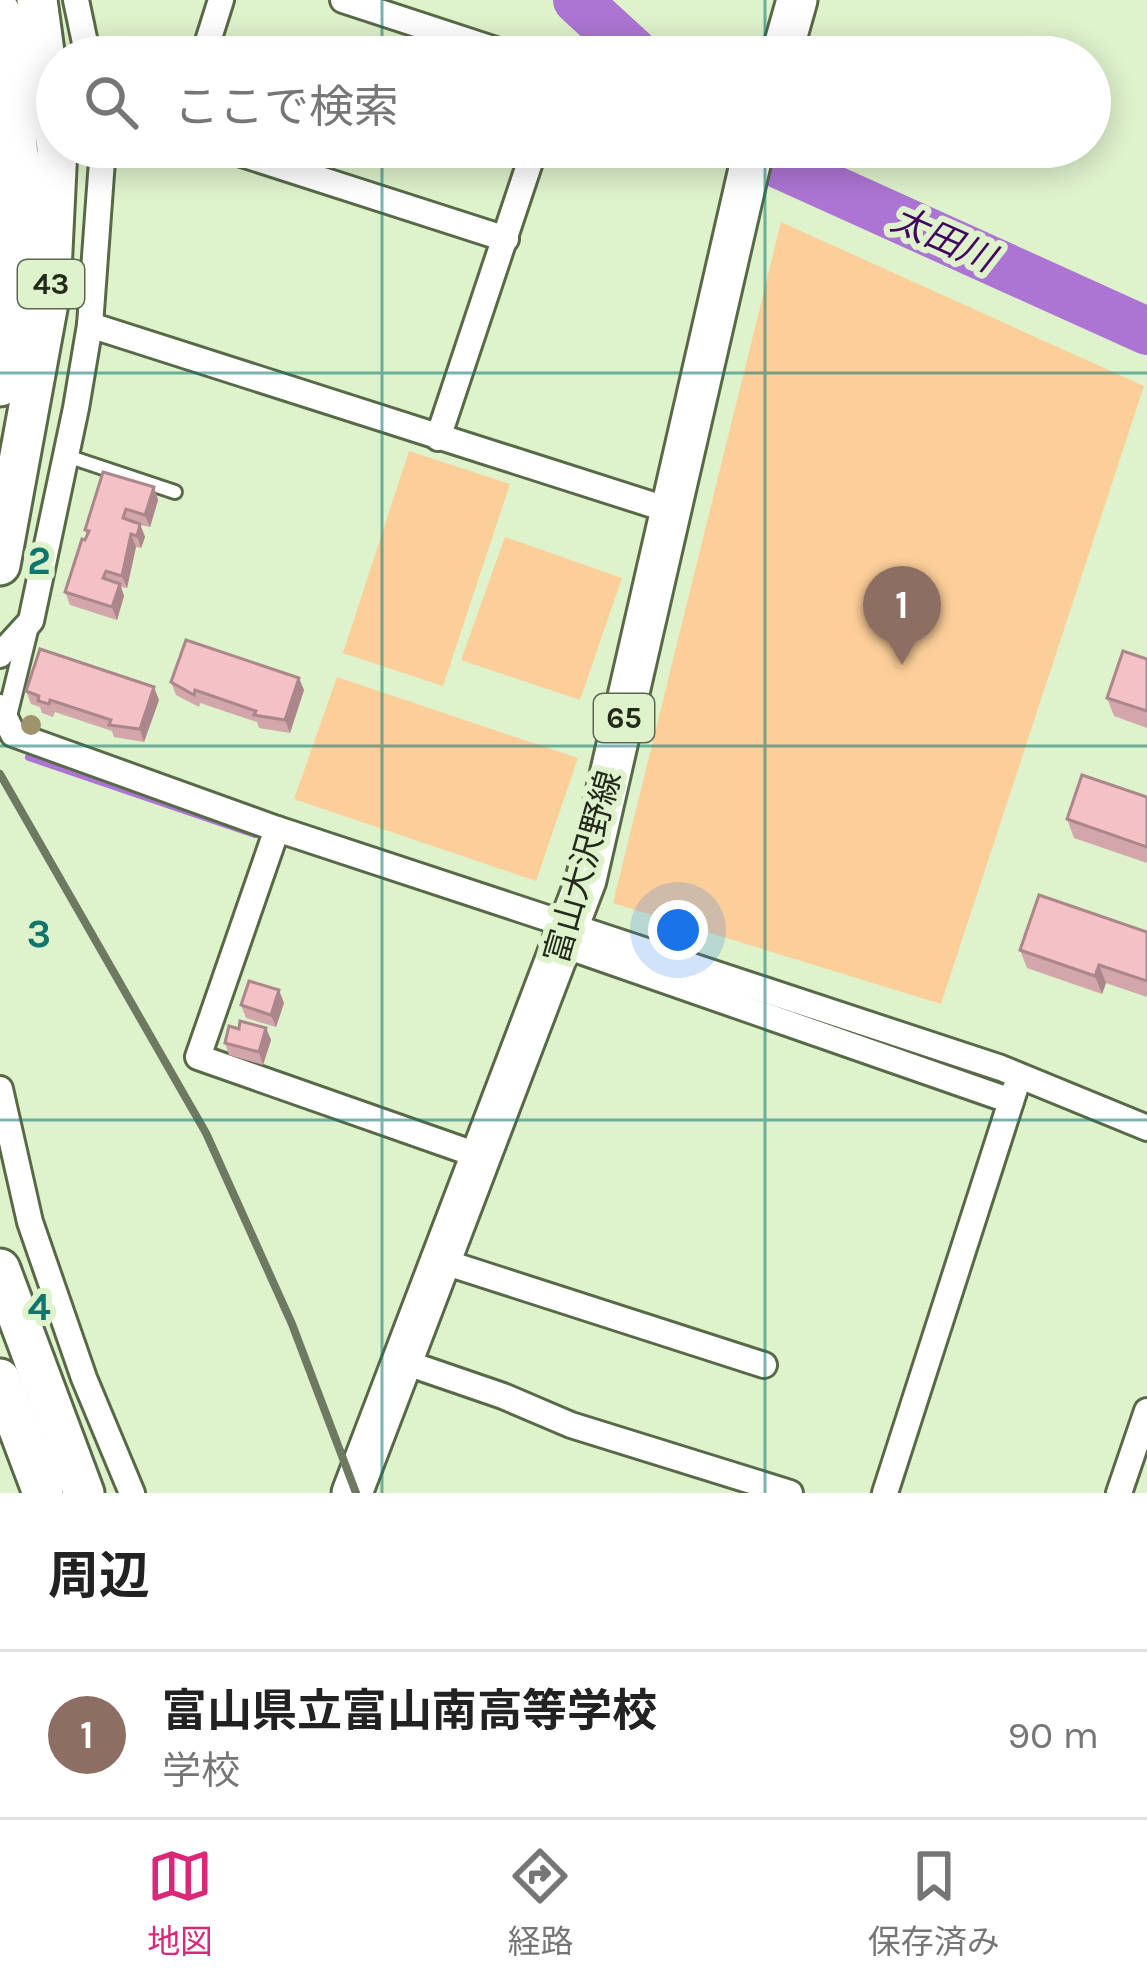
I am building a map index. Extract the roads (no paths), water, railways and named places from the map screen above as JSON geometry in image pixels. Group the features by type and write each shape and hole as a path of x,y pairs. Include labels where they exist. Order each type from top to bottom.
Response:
{"main road":[{"name":"43","path":"37,0 42,36"},
{"path":"788,36 797,0"},
{"name":"43","path":"0,13 15,95 22,214 12,325 0,386"},
{"name":"43","path":"0,565 50,292 56,168"},
{"name":"富山大沢野線","path":"352,1493 586,880 748,168"},
{"path":"0,1269 84,1493"},
{"path":"0,1379 43,1493"}],"street":[{"path":"76,0 84,36"},
{"path":"209,36 221,0"},
{"path":"343,0 454,36"},
{"path":"101,168 90,325 31,621 3,713 14,734 1011,1101"},
{"path":"285,168 506,239"},
{"path":"438,438 528,168"},
{"path":"90,325 672,511"},
{"path":"0,655 31,621"},
{"path":"277,829 198,1058 480,1156"},
{"path":"567,934 1020,1076 1147,1127"},
{"path":"885,1493 1020,1076"},
{"path":"0,1089 30,1222 84,1378 132,1493"},
{"path":"441,1261 764,1365"},
{"path":"404,1362 571,1425 790,1493"},
{"path":"1119,1493 1147,1411"}],"lane":[{"path":"66,456 175,492"}],"waterway":[{"name":"太田川","path":"577,0 616,36"},
{"name":"太田川","path":"786,168 1147,331"},
{"path":"29,757 255,834"}],"railway":[{"path":"0,774 206,1133 292,1324 356,1493"}],"place":[{"name":"富山県立富山南高等学校","path":"902,665"}]}
